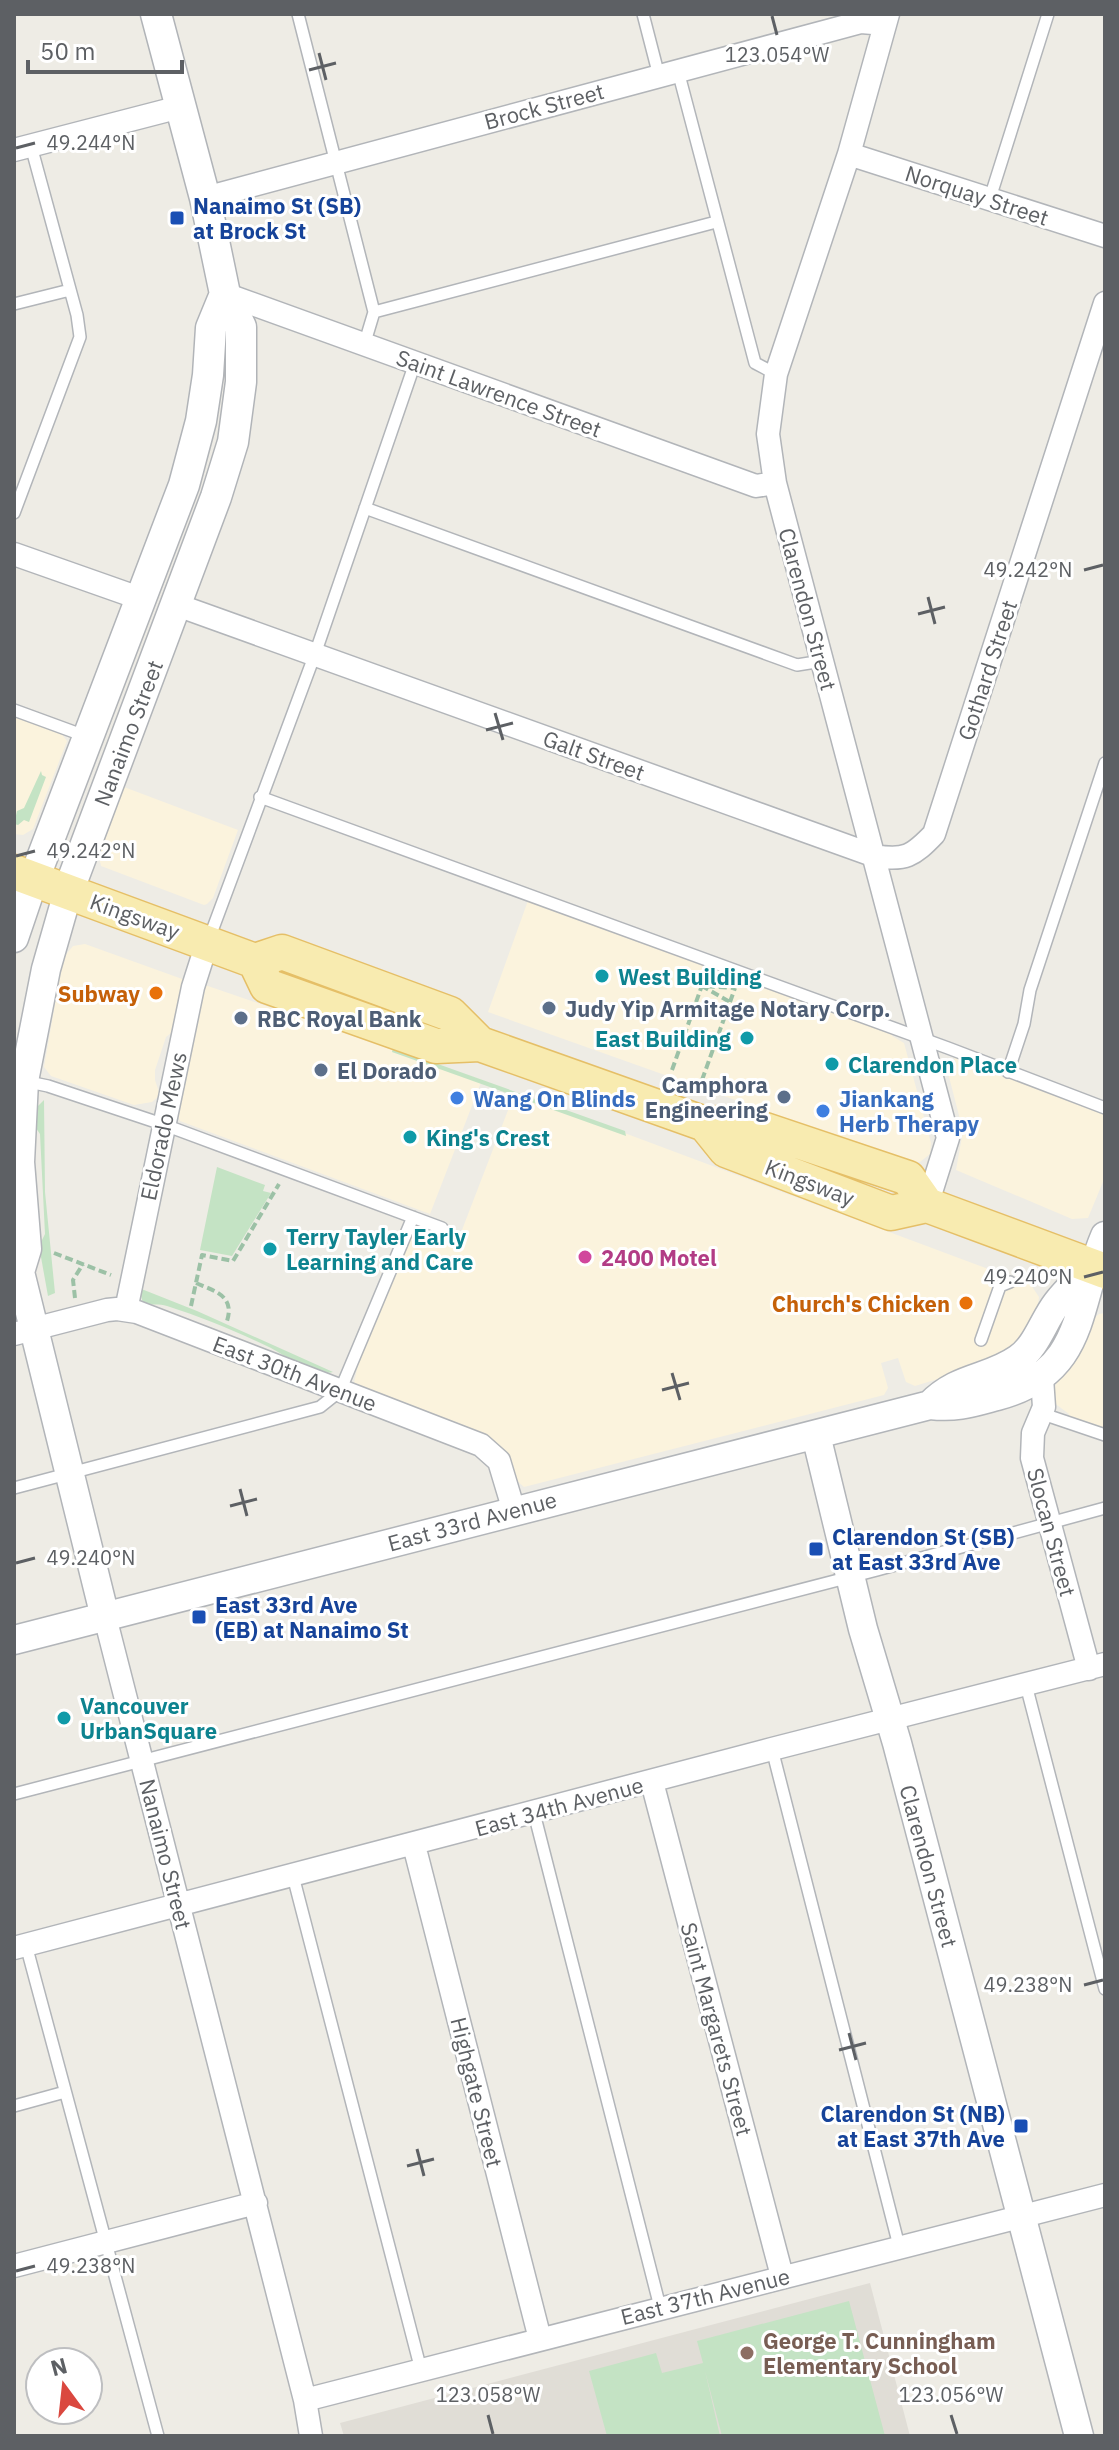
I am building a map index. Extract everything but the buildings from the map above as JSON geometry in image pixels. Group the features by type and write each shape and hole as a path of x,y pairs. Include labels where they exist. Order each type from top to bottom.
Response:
{"main road":[{"name":"Nanaimo Street","path":"68,892 177,605 233,442 241,382 241,327 225,294 205,198 156,14"},
{"name":"Nanaimo Street","path":"24,876 90,738 139,598 184,485 201,421 211,328 225,294"},
{"name":"Kingsway","path":"24,876 255,961 267,986 436,1046 480,1044 705,1124 726,1150 891,1213 927,1205"},
{"path":"927,1205 1101,1258"}],"street":[{"name":"Brock Street","path":"205,198 861,22 887,19"},
{"name":"Clarendon Street","path":"887,19 849,154 776,374 768,434 775,483 948,1138 927,1205"},
{"path":"19,148 180,107"},
{"name":"Norquay Street","path":"849,154 1105,236"},
{"name":"Saint Lawrence Street","path":"225,294 365,342 415,363 756,486 775,483"},
{"name":"Gothard Street","path":"875,856 899,860 919,850 934,834 1105,303"},
{"path":"14,554 139,598"},
{"name":"Galt Street","path":"177,605 875,856"},
{"name":"Nanaimo Street","path":"14,938 24,876"},
{"name":"Nanaimo Street","path":"68,892 46,969 24,1081 20,1162 27,1249 17,1268 23,1331 69,1473 256,2203 305,2400 311,2436"},
{"name":"Eldorado Mews","path":"126,1310 162,1124 193,987 207,943"},
{"path":"1042,1378 1060,1357 1078,1323 1101,1258"},
{"name":"East 33rd Avenue","path":"930,1405 945,1389 1000,1369 1020,1358 1056,1304 1101,1258"},
{"name":"East 30th Avenue","path":"23,1331 107,1310 126,1310 489,1450 499,1461 514,1511"},
{"name":"East 33rd Avenue","path":"14,1640 930,1405 954,1408 1014,1392 1042,1378"},
{"name":"Slocan Street","path":"1042,1378 1045,1400 1043,1414 1033,1433 1032,1458 1097,1666"},
{"name":"Clarendon Street","path":"816,1435 1079,2436"},
{"name":"East 34th Avenue","path":"20,1947 1097,1666"},
{"name":"Saint Margarets Street","path":"652,1782 782,2276"},
{"name":"Highgate Street","path":"414,1845 540,2339"},
{"name":"East 37th Avenue","path":"305,2400 1105,2195"},
{"path":"14,2266 256,2203"}],"lane":[{"path":"298,14 374,312 365,342"},
{"path":"643,14 668,73 716,222 755,363 776,374"},
{"path":"990,198 1048,14"},
{"path":"14,513 80,337 70,290 19,148"},
{"path":"374,312 716,222"},
{"path":"14,304 70,290"},
{"path":"207,943 315,654 415,363"},
{"path":"365,508 797,665 822,661"},
{"path":"14,710 90,738"},
{"path":"1008,1072 1024,1024 1030,990 1105,763"},
{"path":"260,797 1105,1108"},
{"path":"24,1081 162,1124 442,1228"},
{"path":"14,1488 320,1407 340,1391 413,1217"},
{"path":"981,1340 1000,1286 1010,1282"},
{"path":"1043,1414 1105,1435"},
{"path":"14,1794 1105,1508"},
{"path":"1026,1685 1105,1989"},
{"path":"772,1749 899,2246"},
{"path":"534,1813 660,2307"},
{"path":"293,1876 421,2370"},
{"path":"20,1947 65,2092 158,2436"},
{"path":"14,2106 65,2092"}],"path":[{"path":"672,1070 711,961"},
{"path":"702,1080 742,972"},
{"path":"702,986 735,988"},
{"path":"702,986 730,1002"},
{"path":"191,1306 202,1255 233,1261 277,1190"},
{"path":"54,1253 132,1283"},
{"path":"75,1298 73,1280 83,1264"},
{"path":"196,1283 222,1294 230,1306 227,1321"}],"shaded area":[{"path":"14,716 60,732 67,741 33,829 23,835 14,834"},
{"path":"124,787 238,830 213,898 207,904 101,866 98,852"},
{"path":"530,895 890,1026 892,1036 904,1043 931,1143 930,1154 920,1162 909,1162 488,1012"},
{"path":"85,944 185,980 175,1030 166,1037 155,1070 160,1095 152,1102 134,1105 51,1076 44,1067 63,958 73,946"},
{"path":"205,985 482,1080 430,1214 180,1121 175,1110"},
{"path":"952,1049 1105,1108 1105,1177 1088,1218 1072,1219 956,1170 963,1131 947,1069 949,1062 955,1060"},
{"path":"515,1092 1031,1285 1039,1297 1038,1304 1018,1344 980,1366 915,1386 906,1382 898,1358 881,1363 888,1388 884,1395 524,1487 516,1480 505,1453 491,1440 354,1383 358,1365 414,1227 457,1243"},
{"path":"1105,1313 1105,1435 1067,1422 1069,1414 1053,1402 1054,1388 1091,1321"},
{"name":"George T. Cunningham Elementary School","path":"870,2283 910,2436 344,2436 340,2423"}],"green space":[{"path":"41,771 46,777 29,822 24,820 18,825 14,824 17,811 24,808"},
{"path":"393,1048 625,1131 626,1136 392,1052"},
{"path":"44,1100 45,1192 55,1293 48,1296 39,1246 45,1234 40,1134 34,1125 36,1108"},
{"path":"217,1167 265,1185 263,1191 271,1193 232,1256 200,1250"},
{"path":"139,1288 333,1372 311,1369 258,1342 193,1315 164,1305 143,1303"},
{"path":"849,2301 885,2436 722,2436 705,2371 720,2436 607,2436 589,2371 656,2353 662,2373 703,2363 697,2341"}],"place":[{"name":"Nanaimo St (SB) at Brock St","path":"177,218"},
{"name":"West Building","path":"602,976"},
{"name":"Subway","path":"156,993"},
{"name":"Judy Yip Armitage Notary Corp.","path":"549,1008"},
{"name":"RBC Royal Bank","path":"241,1018"},
{"name":"East Building","path":"747,1038"},
{"name":"Clarendon Place","path":"832,1064"},
{"name":"El Dorado","path":"321,1070"},
{"name":"Camphora Engineering","path":"784,1097"},
{"name":"Wang On Blinds","path":"457,1098"},
{"name":"Jiankang Herb Therapy","path":"823,1111"},
{"name":"King's Crest","path":"410,1137"},
{"name":"Terry Tayler Early Learning and Care","path":"270,1249"},
{"name":"2400 Motel","path":"585,1257"},
{"name":"Church's Chicken","path":"966,1303"},
{"name":"Clarendon St (SB) at East 33rd Ave","path":"816,1549"},
{"name":"East 33rd Ave (EB) at Nanaimo St","path":"199,1617"},
{"name":"Vancouver UrbanSquare","path":"64,1718"},
{"name":"Clarendon St (NB) at East 37th Ave","path":"1021,2126"},
{"name":"George T. Cunningham Elementary School","path":"747,2353"}]}
